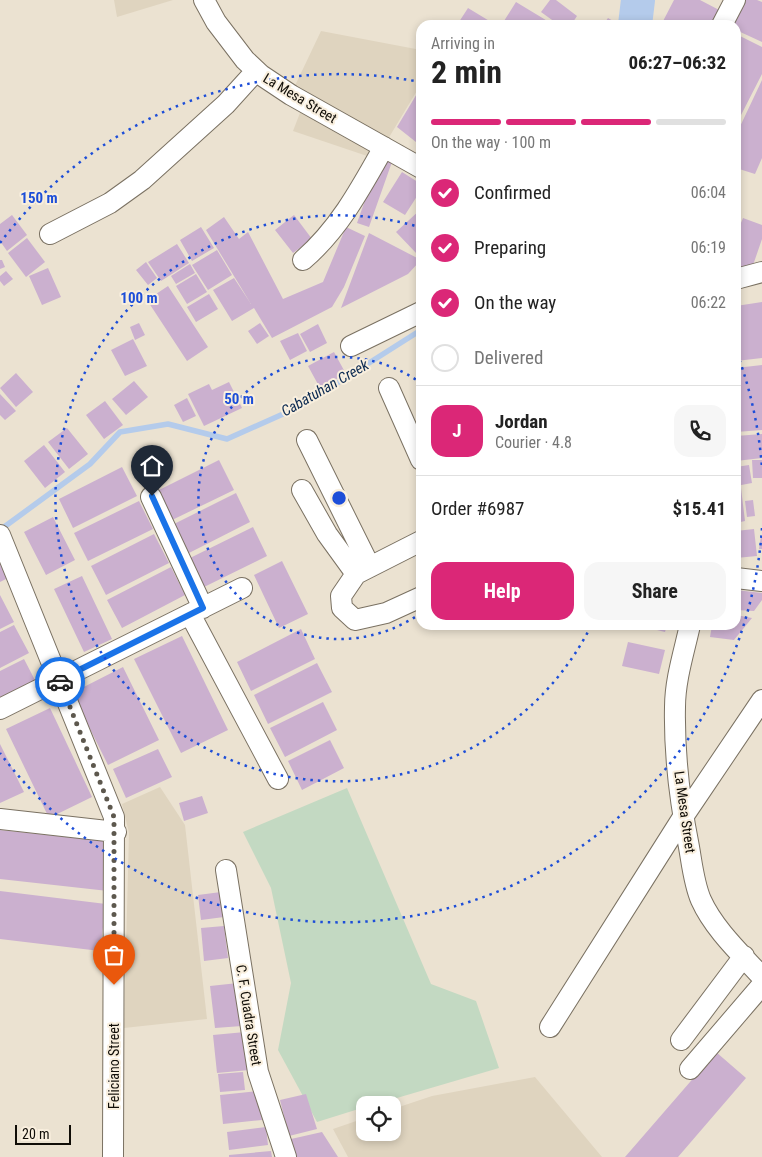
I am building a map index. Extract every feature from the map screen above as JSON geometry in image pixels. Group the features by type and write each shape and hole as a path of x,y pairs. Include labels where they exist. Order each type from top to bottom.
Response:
{"street":[{"name":"La Mesa Street","path":"204,0 216,22 245,60 256,70 291,95 416,165"},
{"path":"725,20 735,0"},
{"path":"50,234 110,203 142,180 226,104 256,70"},
{"path":"303,260 318,247 348,209 366,182 384,147"},
{"path":"741,278 762,272"},
{"path":"351,346 416,314"},
{"path":"389,388 416,449"},
{"path":"307,440 363,571"},
{"path":"302,490 327,534 363,571"},
{"path":"152,496 196,611 278,779"},
{"name":"Feliciano Street","path":"2,540 114,817 116,832 113,1157"},
{"path":"416,544 363,571 341,596 342,608 356,620 386,613 416,599"},
{"path":"741,579 762,581"},
{"path":"0,709 242,588"},
{"name":"La Mesa Street","path":"689,630 681,664 675,706 676,755 683,817 700,899 716,926 757,969"},
{"path":"550,1027 683,817 762,700"},
{"path":"0,819 116,832"},
{"name":"C. F. Cuadra Street","path":"226,870 258,1072 286,1157"},
{"path":"681,1040 757,969"},
{"path":"690,1069 757,969"}],"shaded area":[{"path":"114,0 173,0 117,17"},
{"path":"321,31 416,49 416,92 376,159 293,131 305,100 292,92"},
{"path":"160,787 185,825 207,1019 124,1028 129,833 122,804"},
{"path":"535,1077 602,1157 348,1157 333,1129 356,1121 356,1141 401,1141 401,1106 432,1096"}],"green space":[{"path":"347,788 431,984 476,1001 499,1068 401,1097 356,1096 356,1110 317,1122 278,1050 291,983 271,888 243,832"}],"building":[{"path":"550,0 556,0 577,16 574,20 552,20 541,12"},
{"path":"674,0 700,0 723,12 719,20 664,20"},
{"path":"743,0 762,2 762,42 741,32 741,20 733,20"},
{"path":"516,2 546,20 505,20"},
{"path":"468,8 488,20 460,20"},
{"path":"741,36 762,47 762,74 741,115"},
{"path":"762,80 762,158 755,174 741,170 741,124"},
{"path":"416,95 416,142 397,127"},
{"path":"381,155 393,159 369,227 357,223"},
{"path":"402,172 416,181 416,198 405,215 383,202"},
{"path":"416,214 416,253 396,232"},
{"path":"12,215 27,235 7,251 0,241 0,224"},
{"path":"294,215 312,239 293,253 275,230"},
{"path":"224,217 239,239 248,232 283,299 323,282 346,227 365,236 344,287 332,307 272,338 254,308 232,321 213,290 234,278 251,304 206,230"},
{"path":"743,218 762,225 762,239 751,271 741,274 741,223"},
{"path":"201,227 214,248 192,261 180,240"},
{"path":"369,233 416,257 416,265 408,274 341,308"},
{"path":"27,238 45,262 26,277 8,253"},
{"path":"177,244 189,263 161,281 148,262"},
{"path":"217,250 232,275 208,290 192,265"},
{"path":"0,260 2,260 5,267 0,269"},
{"path":"146,262 157,278 148,285 136,270"},
{"path":"190,264 195,273 176,284 171,276"},
{"path":"48,268 61,297 42,305 29,276"},
{"path":"6,271 13,279 4,286 0,281 0,276"},
{"path":"196,274 207,292 187,304 176,286"},
{"path":"168,286 208,347 187,361 147,300"},
{"path":"209,294 218,309 196,322 187,307"},
{"path":"762,302 762,358 741,360 741,305"},
{"path":"139,323 145,335 135,340 130,327"},
{"path":"260,323 269,336 257,344 248,331"},
{"path":"318,324 327,343 310,352 300,334"},
{"path":"298,333 307,351 290,360 280,341"},
{"path":"133,339 147,366 125,376 111,350"},
{"path":"334,352 346,374 320,388 308,366"},
{"path":"762,365 762,430 741,432 741,367"},
{"path":"16,373 33,392 16,407 0,388"},
{"path":"134,381 148,397 126,415 112,399"},
{"path":"229,382 242,408 204,426 188,394 209,384 212,390"},
{"path":"0,394 16,411 5,420 0,415"},
{"path":"187,398 196,416 183,422 174,405"},
{"path":"105,401 123,425 104,439 86,415"},
{"path":"67,428 88,454 69,469 48,442"},
{"path":"762,434 762,458 741,460 741,436"},
{"path":"44,445 65,472 45,488 24,461"},
{"path":"219,460 234,490 170,521 155,492"},
{"path":"752,460 762,460 762,478 753,478"},
{"path":"749,465 752,483 741,485 741,466"},
{"path":"122,467 137,496 73,528 59,499"},
{"path":"741,488 745,521 741,522"},
{"path":"236,493 250,522 187,554 172,525"},
{"path":"753,500 755,516 747,517 745,501"},
{"path":"139,501 153,529 88,561 74,533"},
{"path":"53,517 75,560 46,575 24,532"},
{"path":"253,527 267,556 202,588 188,559"},
{"path":"754,529 757,556 741,558 741,530"},
{"path":"154,534 169,563 106,595 91,566"},
{"path":"761,536 762,549 759,549"},
{"path":"282,561 308,614 279,628 254,575"},
{"path":"0,562 8,578 0,582"},
{"path":"171,567 185,595 122,628 107,600"},
{"path":"82,576 112,639 84,652 54,589"},
{"path":"741,591 762,593 762,600 754,611 741,610"},
{"path":"0,595 14,622 0,629"},
{"path":"741,616 752,618 734,640 710,637 711,630 741,630"},
{"path":"14,625 29,653 0,668 0,632"},
{"path":"301,629 315,659 251,691 237,662"},
{"path":"182,636 228,730 181,753 134,659"},
{"path":"628,642 665,650 659,674 622,666"},
{"path":"24,659 38,686 0,706 0,671"},
{"path":"317,663 332,692 268,724 254,695"},
{"path":"123,667 159,740 108,765 72,693"},
{"path":"323,702 337,730 285,757 270,728"},
{"path":"50,708 92,797 49,818 6,729"},
{"path":"330,740 344,768 302,790 288,761"},
{"path":"0,744 24,792 0,803"},
{"path":"158,749 172,777 126,798 113,769"},
{"path":"202,796 208,813 184,821 179,803"},
{"path":"0,830 114,842 108,891 0,879"},
{"path":"0,891 106,904 100,951 0,939"},
{"path":"221,892 224,917 201,920 198,895"},
{"path":"224,926 228,958 204,961 201,928"},
{"path":"238,983 242,1026 215,1028 210,986"},
{"path":"245,1032 249,1070 217,1073 213,1035"},
{"path":"716,1052 746,1078 678,1157 625,1157"},
{"path":"243,1072 245,1090 220,1092 218,1074"},
{"path":"259,1091 262,1120 223,1124 220,1095"},
{"path":"306,1094 317,1129 289,1136 280,1100"},
{"path":"266,1127 268,1145 229,1150 227,1132"},
{"path":"322,1132 338,1157 295,1157 291,1139"},
{"path":"271,1151 272,1157 229,1157 229,1155"}],"waterway":[{"name":"Cabatuhan Creek","path":"636,20 638,0"},
{"name":"Cabatuhan Creek","path":"0,530 90,464 120,432 168,424 227,439 301,406 416,333"}],"way so far":[{"path":"60,682 114,817 116,832 114,985"}],"route":[{"path":"60,682 59,680 203,608 152,496"}]}
